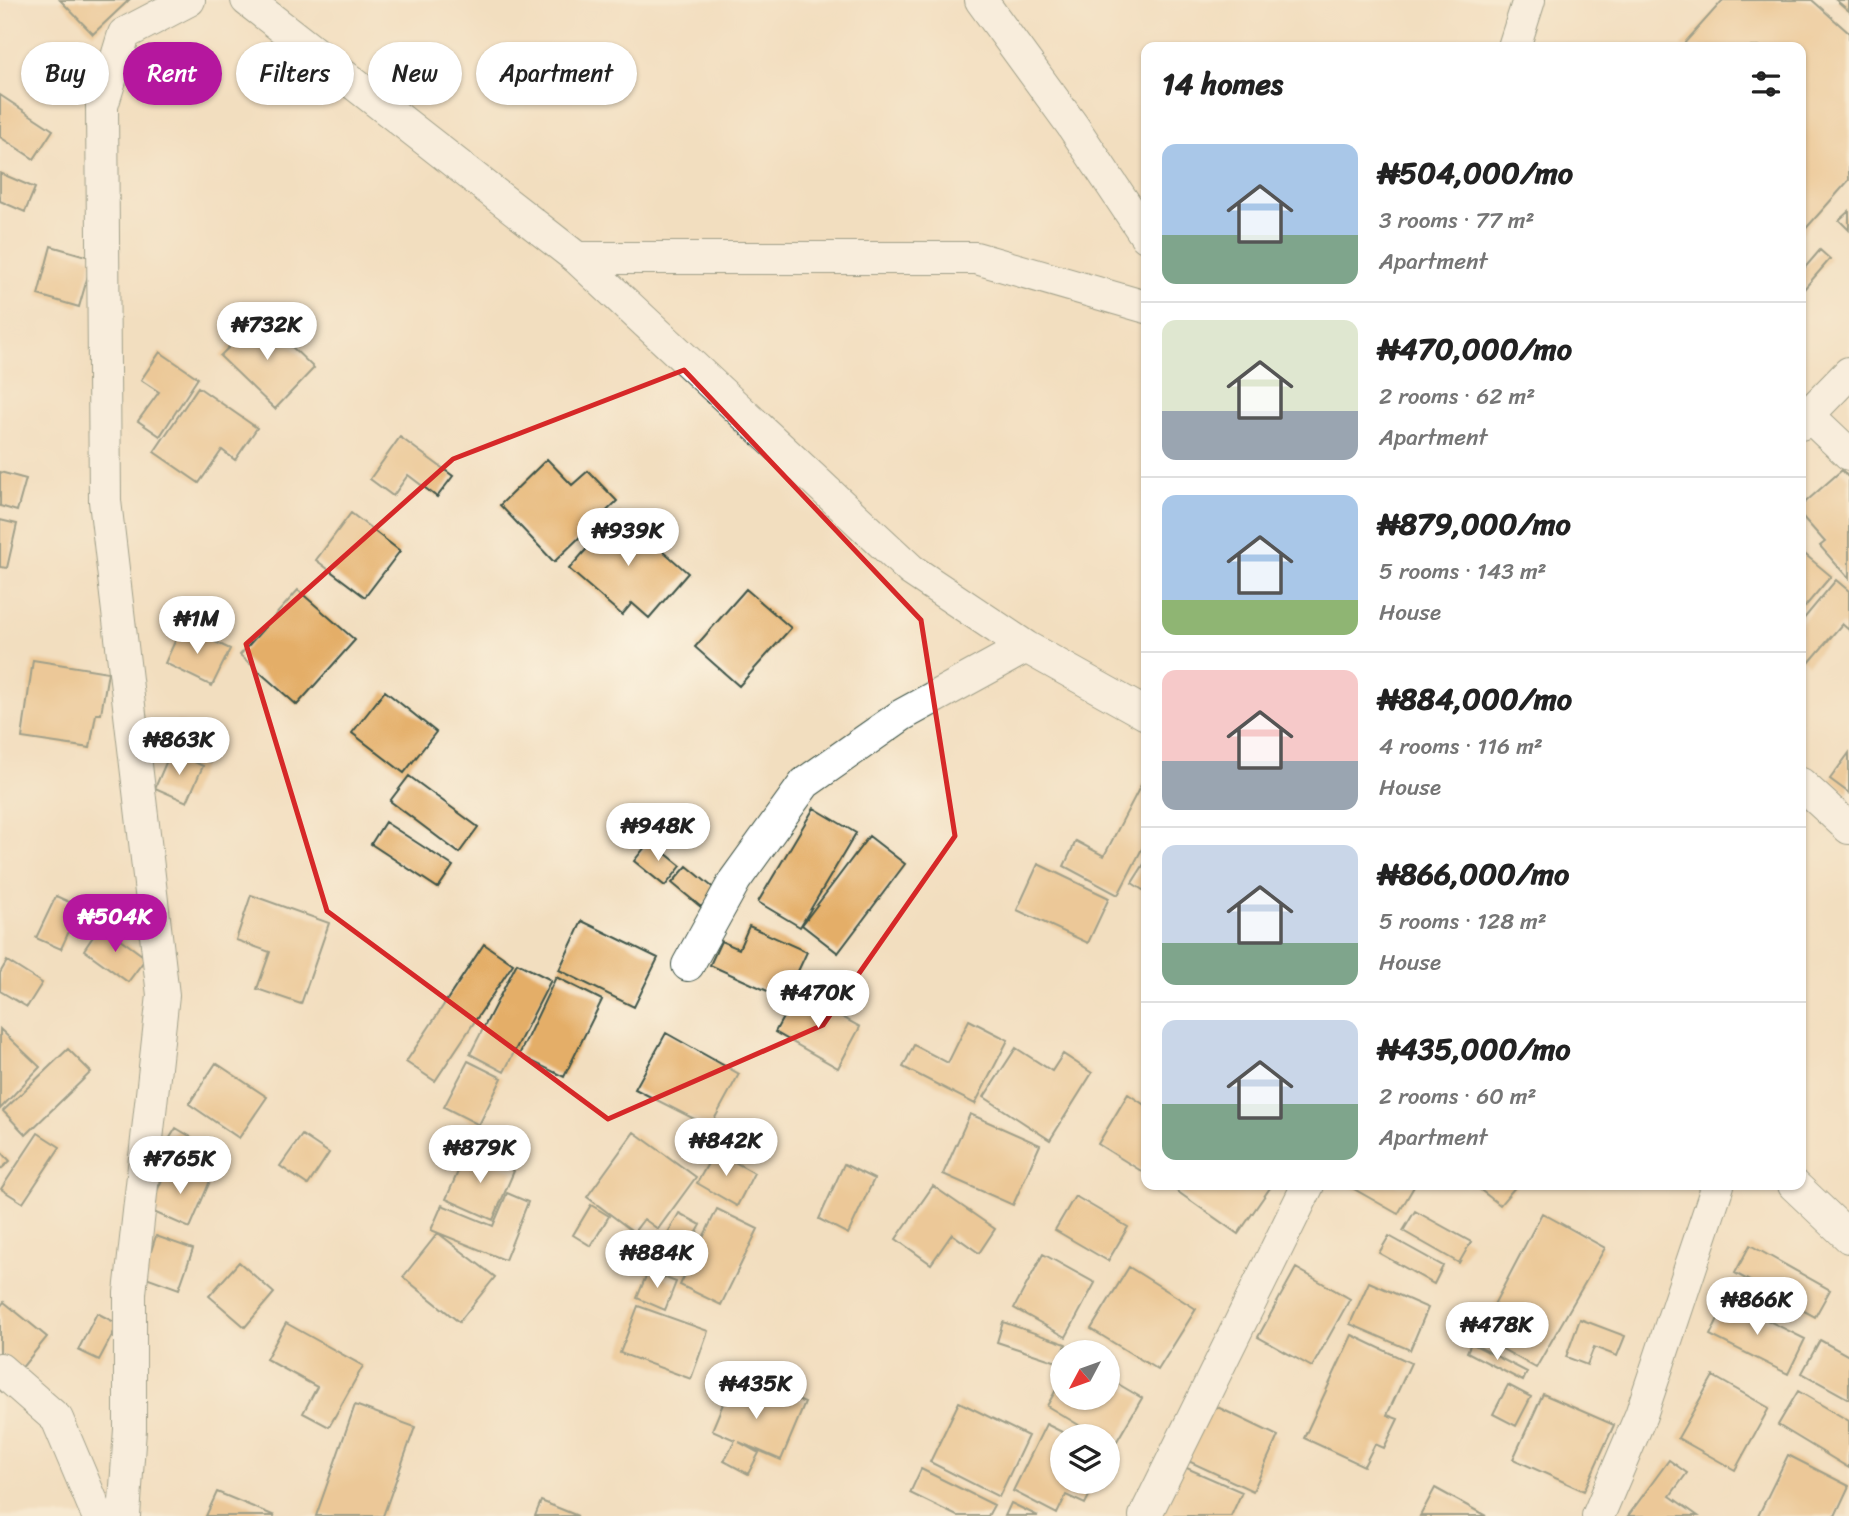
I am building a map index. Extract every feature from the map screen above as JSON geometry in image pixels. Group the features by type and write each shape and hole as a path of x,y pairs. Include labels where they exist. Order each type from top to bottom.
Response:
{"street":[{"path":"124,1516 130,1429 130,1293 163,995 104,501 103,106 124,34 189,0"},
{"path":"247,0 577,258 911,570 1026,648 1141,711"},
{"path":"981,0 1072,125 1141,228"},
{"path":"1516,42 1529,0"},
{"path":"577,258 976,258 1141,306"},
{"path":"1806,417 1849,373"},
{"path":"1806,421 1849,454"},
{"path":"688,965 736,880 805,783 902,715 1026,648"},
{"path":"1806,789 1849,828"},
{"path":"1145,1516 1306,1190"},
{"path":"1598,1516 1641,1415 1716,1190"},
{"path":"1799,1190 1849,1237"},
{"path":"0,1369 57,1419 98,1516"}],"highlighted area":[{"path":"684,370 921,620 955,836 823,1025 608,1119 327,911 246,644 453,459"}],"building":[{"path":"60,0 129,0 93,34"},
{"path":"1723,0 1812,0 1849,33 1849,180 1806,228 1806,42 1685,42"},
{"path":"1836,0 1849,0 1849,11"},
{"path":"0,95 53,130 34,159 0,137"},
{"path":"0,173 35,188 25,212 0,201"},
{"path":"1849,211 1849,230 1839,220"},
{"path":"51,246 93,258 79,307 38,295"},
{"path":"1820,250 1830,259 1806,287 1806,266"},
{"path":"260,316 314,368 275,409 220,356"},
{"path":"160,352 198,378 160,436 138,421 159,392 141,380"},
{"path":"198,387 257,428 235,460 222,450 199,483 154,452"},
{"path":"400,437 453,476 437,497 408,475 393,496 370,479"},
{"path":"547,459 572,485 588,471 617,501 554,562 500,505"},
{"path":"1842,470 1849,478 1849,579 1820,546 1825,542 1806,521 1806,502"},
{"path":"0,472 26,479 17,511 0,506"},
{"path":"619,512 688,573 649,618 632,603 622,615 569,569"},
{"path":"351,513 400,551 365,597 316,560"},
{"path":"0,520 17,524 7,568 0,567"},
{"path":"1806,555 1831,576 1806,605"},
{"path":"1836,580 1849,591 1849,630 1842,624 1808,664 1806,616"},
{"path":"746,589 791,628 739,686 695,647"},
{"path":"298,590 355,640 297,705 240,655"},
{"path":"182,626 230,649 212,686 165,663"},
{"path":"33,660 108,672 101,714 96,714 90,748 22,738"},
{"path":"385,691 436,732 404,773 352,733"},
{"path":"177,721 219,736 210,762 168,747"},
{"path":"171,751 203,766 187,802 155,788"},
{"path":"1849,753 1849,793 1830,779"},
{"path":"409,776 478,827 459,853 390,801"},
{"path":"1141,785 1141,851 1118,895 1064,866 1076,841 1104,856"},
{"path":"814,808 856,833 800,927 758,902"},
{"path":"385,822 453,866 438,888 371,844"},
{"path":"869,836 905,864 838,953 802,925"},
{"path":"650,841 681,866 665,886 634,861"},
{"path":"1038,864 1109,898 1088,943 1017,910"},
{"path":"687,866 716,890 701,907 672,883"},
{"path":"1141,869 1141,889 1132,883"},
{"path":"251,895 329,923 301,1004 257,989 270,952 236,940"},
{"path":"56,896 80,907 61,949 36,938"},
{"path":"582,921 658,958 634,1007 559,970"},
{"path":"101,925 146,958 128,982 84,950"},
{"path":"749,926 807,952 785,999 710,965 721,941 739,949"},
{"path":"484,944 513,964 435,1081 406,1062"},
{"path":"7,961 42,983 27,1007 0,991 0,973"},
{"path":"517,963 551,980 504,1072 470,1054"},
{"path":"556,977 602,1000 564,1077 519,1055"},
{"path":"797,992 860,1027 838,1068 775,1032"},
{"path":"969,1020 1008,1040 975,1104 903,1067 914,1045 948,1063"},
{"path":"0,1029 40,1067 0,1109"},
{"path":"666,1033 739,1074 710,1127 635,1089"},
{"path":"1016,1048 1052,1071 1063,1054 1092,1073 1050,1140 984,1097"},
{"path":"68,1049 91,1072 26,1135 3,1111"},
{"path":"468,1061 502,1078 479,1125 444,1107"},
{"path":"216,1063 267,1097 239,1138 189,1104"},
{"path":"1128,1094 1141,1103 1141,1171 1098,1144"},
{"path":"970,1114 1040,1145 1013,1205 943,1174"},
{"path":"176,1128 223,1156 212,1177 163,1149"},
{"path":"634,1132 696,1177 658,1229 644,1219 634,1232 587,1197"},
{"path":"38,1133 60,1147 23,1203 1,1189"},
{"path":"302,1135 329,1153 308,1185 280,1166"},
{"path":"0,1150 10,1161 0,1170"},
{"path":"467,1151 514,1171 493,1220 446,1199"},
{"path":"715,1151 754,1173 737,1206 697,1183"},
{"path":"169,1163 210,1181 190,1228 149,1210"},
{"path":"844,1164 874,1179 848,1234 819,1219"},
{"path":"933,1186 995,1229 979,1253 952,1234 931,1264 896,1239"},
{"path":"1175,1190 1269,1190 1238,1234"},
{"path":"1356,1190 1412,1190 1398,1214"},
{"path":"1480,1190 1513,1190 1500,1205"},
{"path":"507,1193 528,1202 505,1260 431,1230 442,1205 493,1226"},
{"path":"1075,1196 1128,1227 1108,1261 1055,1230"},
{"path":"591,1205 609,1216 591,1246 573,1235"},
{"path":"717,1209 758,1229 721,1305 680,1285"},
{"path":"1415,1211 1471,1242 1459,1263 1403,1231"},
{"path":"679,1213 701,1225 673,1275 651,1263"},
{"path":"1542,1213 1605,1248 1536,1368 1478,1335"},
{"path":"438,1233 495,1277 459,1322 403,1277"},
{"path":"156,1236 193,1249 179,1289 143,1276"},
{"path":"1389,1236 1443,1266 1434,1284 1379,1253"},
{"path":"1750,1245 1830,1290 1815,1317 1735,1273"},
{"path":"1043,1254 1095,1283 1066,1337 1014,1308"},
{"path":"239,1262 274,1293 245,1327 209,1296"},
{"path":"1129,1267 1196,1309 1158,1370 1120,1347 1120,1340 1109,1340 1091,1329"},
{"path":"1296,1268 1350,1299 1312,1367 1258,1337"},
{"path":"648,1271 676,1282 665,1310 637,1298"},
{"path":"1369,1282 1428,1308 1410,1350 1350,1324"},
{"path":"1727,1300 1805,1339 1788,1374 1710,1335"},
{"path":"4,1302 47,1337 20,1370 0,1353 0,1307"},
{"path":"638,1306 708,1331 691,1379 620,1353"},
{"path":"97,1313 118,1324 99,1360 78,1350"},
{"path":"1580,1319 1625,1336 1617,1356 1594,1347 1587,1365 1566,1357"},
{"path":"1003,1322 1055,1340 1050,1340 1050,1360 997,1342"},
{"path":"286,1323 363,1366 329,1427 303,1413 317,1387 266,1359"},
{"path":"1352,1335 1411,1363 1387,1415 1398,1419 1384,1448 1375,1444 1364,1466 1304,1438"},
{"path":"1820,1340 1849,1356 1849,1399 1802,1373"},
{"path":"1471,1343 1527,1372 1523,1381 1467,1352"},
{"path":"736,1373 805,1403 781,1460 739,1442 759,1453 748,1474 724,1461 735,1440 712,1430"},
{"path":"1713,1376 1769,1408 1735,1470 1678,1438"},
{"path":"1120,1385 1142,1398 1120,1436 1120,1424 1077,1424 1054,1410 1120,1410"},
{"path":"1508,1385 1531,1397 1516,1426 1493,1414"},
{"path":"1798,1391 1849,1421 1849,1468 1778,1425"},
{"path":"1543,1394 1614,1425 1584,1491 1513,1459"},
{"path":"959,1402 1028,1436 999,1497 930,1462"},
{"path":"1209,1403 1278,1436 1253,1491 1184,1459"},
{"path":"355,1405 415,1427 383,1516 316,1516"},
{"path":"1046,1424 1050,1426 1050,1494 1090,1494 1085,1504 1066,1495 1057,1514 1013,1491"},
{"path":"1788,1455 1849,1486 1835,1516 1758,1516"},
{"path":"1669,1460 1687,1473 1670,1496 1698,1516 1628,1516"},
{"path":"1182,1466 1242,1492 1231,1516 1159,1516"},
{"path":"921,1469 994,1505 988,1516 957,1516 910,1493"},
{"path":"1435,1488 1486,1516 1420,1516"},
{"path":"217,1492 275,1516 206,1516"},
{"path":"541,1501 578,1516 535,1516"},
{"path":"1011,1503 1038,1516 1005,1516"}]}
